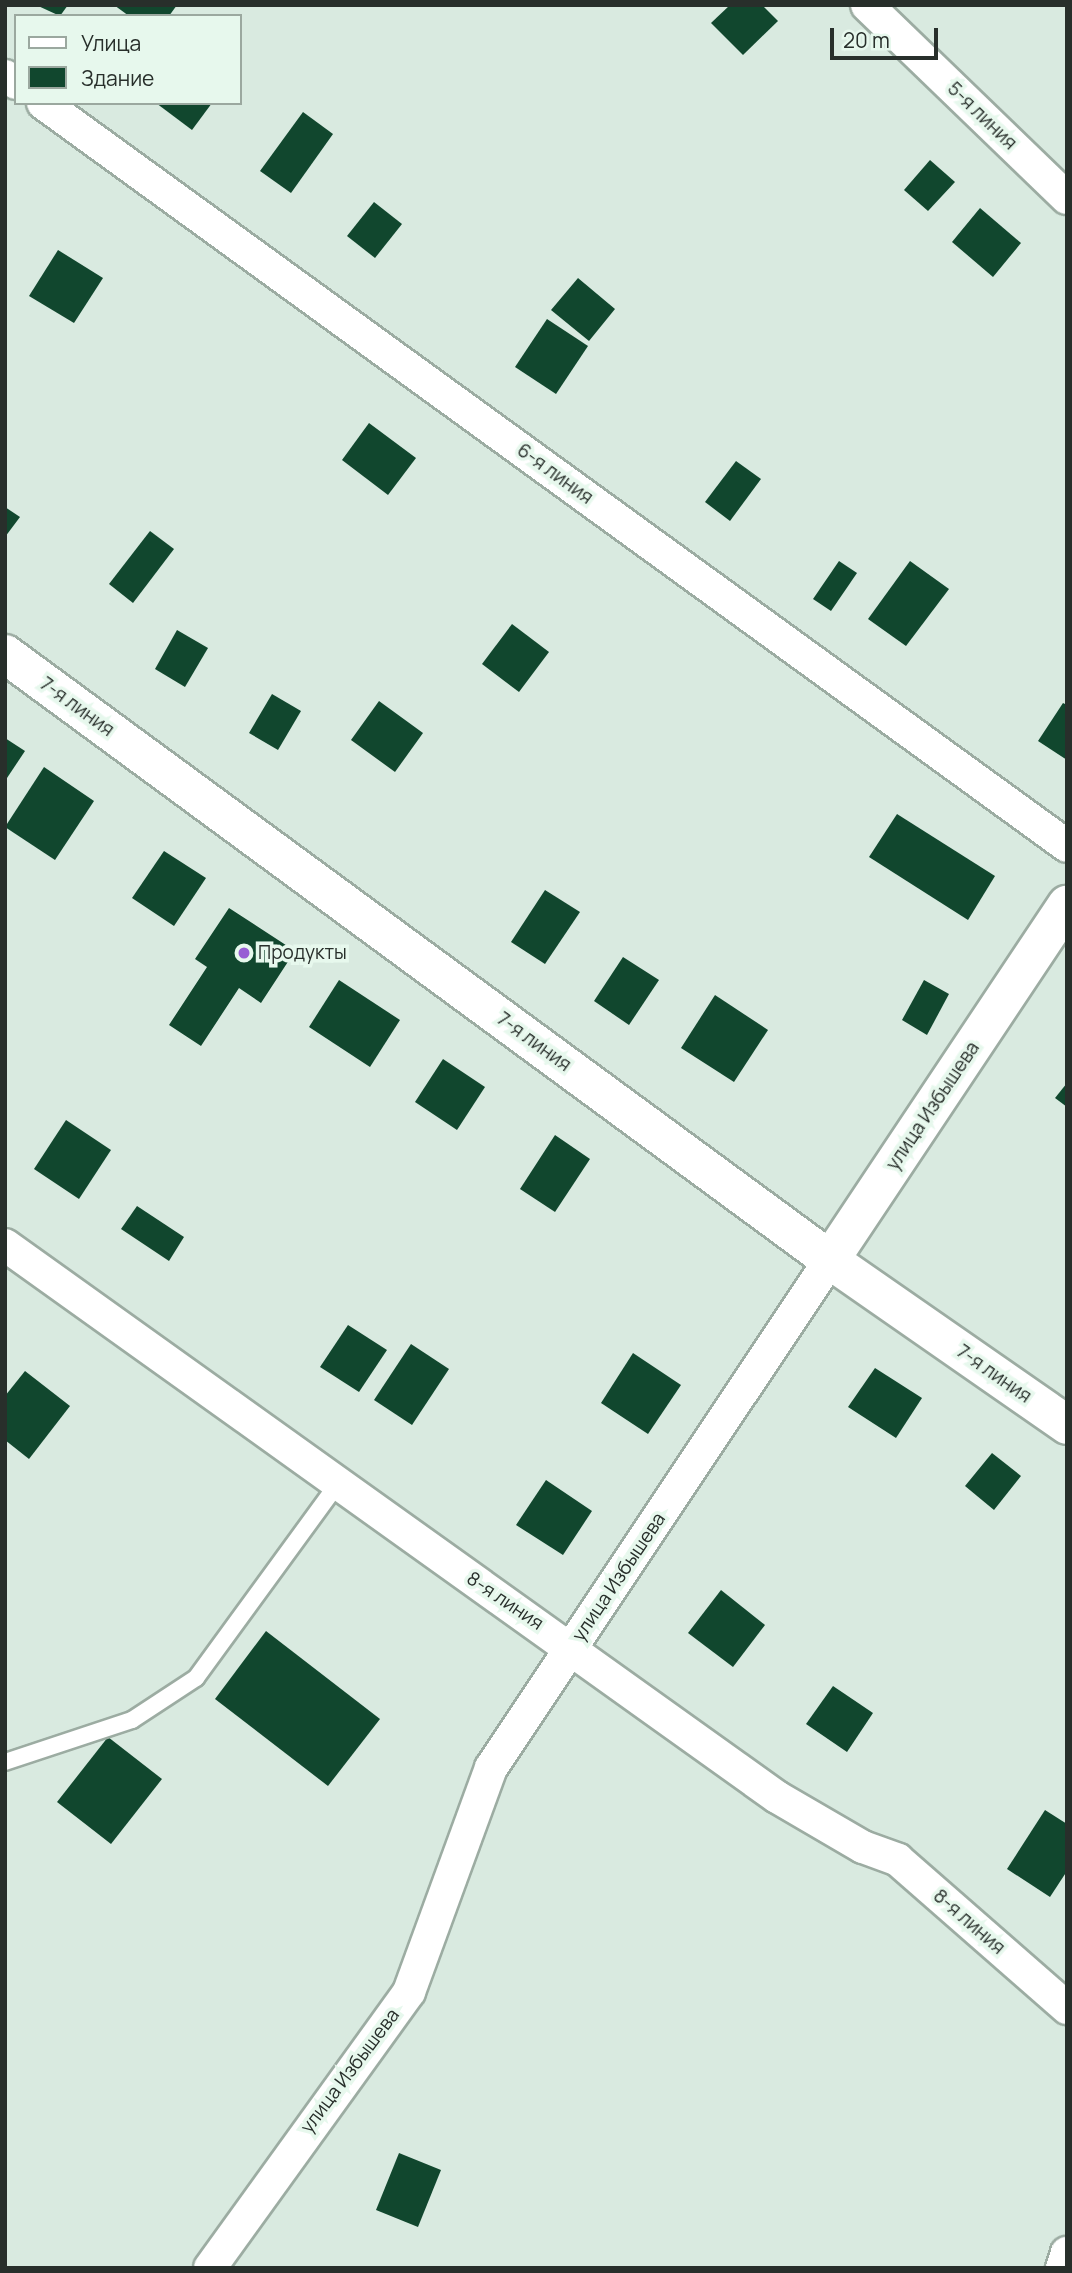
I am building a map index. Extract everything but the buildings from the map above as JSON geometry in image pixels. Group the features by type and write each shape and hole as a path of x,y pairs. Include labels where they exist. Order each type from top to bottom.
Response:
{"main road":[{"name":"7-я линия","path":"5,654 830,1260 1067,1425"},
{"name":"улица Избышева","path":"830,1260 1067,905"}],"street":[{"name":"5-я линия","path":"867,5 1067,198"},
{"name":"6-я линия","path":"47,105 1067,846"},
{"name":"8-я линия","path":"5,1245 335,1486 572,1647 777,1797 898,1860 1067,2008"},
{"name":"улица Избышева","path":"210,2268 409,1992 491,1768 830,1260"},
{"path":"1062,2268 1067,2253"}],"lane":[{"path":"5,1762 132,1720 196,1678 335,1486"}],"place":[{"name":"Продукты","path":"244,953"}]}
